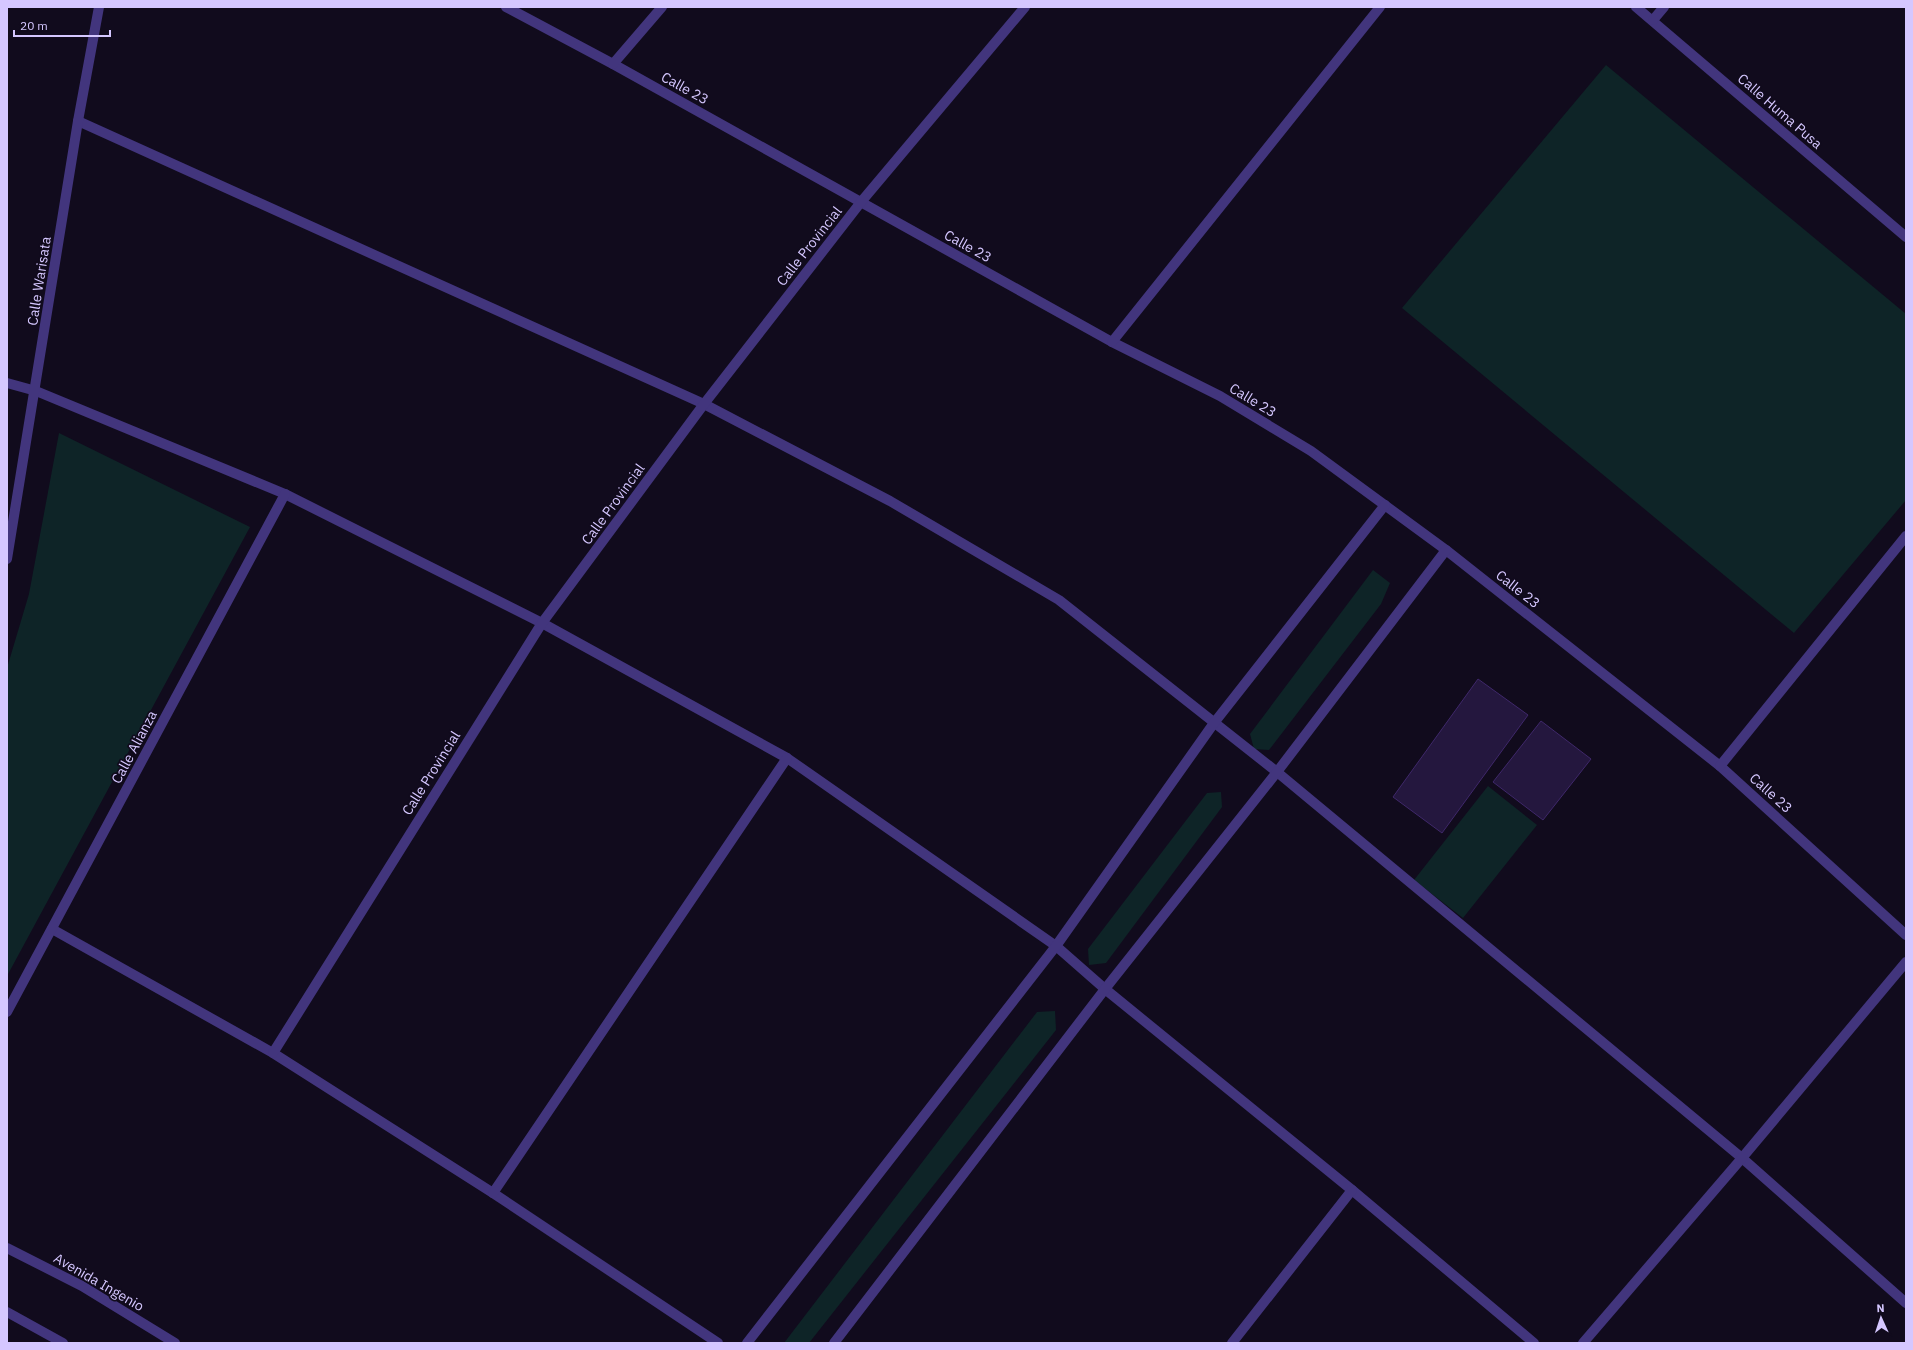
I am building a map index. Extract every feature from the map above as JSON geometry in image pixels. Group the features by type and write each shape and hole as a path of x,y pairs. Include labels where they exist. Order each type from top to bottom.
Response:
{"street":[{"name":"Calle Warisata","path":"7,559 36,391 78,121 99,7"},
{"name":"Calle 23","path":"506,7 613,64 1112,342 1220,396 1311,451 1446,550 1720,766 1906,935"},
{"path":"613,64 662,7"},
{"name":"Calle Provincial","path":"273,1053 542,623 704,404 861,202 1025,7"},
{"path":"1112,342 1380,7"},
{"name":"Calle Huma Pusa","path":"1636,7 1906,237"},
{"path":"1653,20 1664,7"},
{"path":"78,121 704,404 890,501 1059,600 1136,659 1277,772 1742,1158 1906,1303"},
{"path":"7,383 36,391 285,494 542,623 787,758 1056,946 1105,989 1352,1190 1534,1343"},
{"name":"Calle Alianza","path":"7,1012 285,494"},
{"path":"747,1343 1056,946 1214,723 1386,505"},
{"path":"1720,766 1906,536"},
{"path":"834,1343 1105,989 1277,772 1446,550"},
{"path":"493,1193 787,758"},
{"path":"52,929 273,1053 493,1193 718,1343"},
{"path":"1583,1343 1742,1158 1906,962"},
{"path":"1232,1343 1352,1190"},
{"name":"Avenida Ingenio","path":"7,1248 82,1286 175,1343"},
{"path":"7,1312 63,1343"}],"green space":[{"path":"1606,65 1906,314 1906,500 1794,633 1402,308"},
{"path":"59,433 250,527 7,976 7,668 29,594"},
{"path":"1373,570 1390,583 1381,604 1269,750 1254,749 1250,734"},
{"path":"1488,786 1537,825 1463,918 1414,880"},
{"path":"1221,792 1222,807 1106,963 1089,965 1088,949 1207,793"},
{"path":"1055,1011 1056,1030 809,1343 784,1343 1037,1012"}],"building":[{"path":"1478,679 1528,715 1442,833 1393,797"},
{"path":"1541,721 1591,759 1543,820 1493,782"}]}
